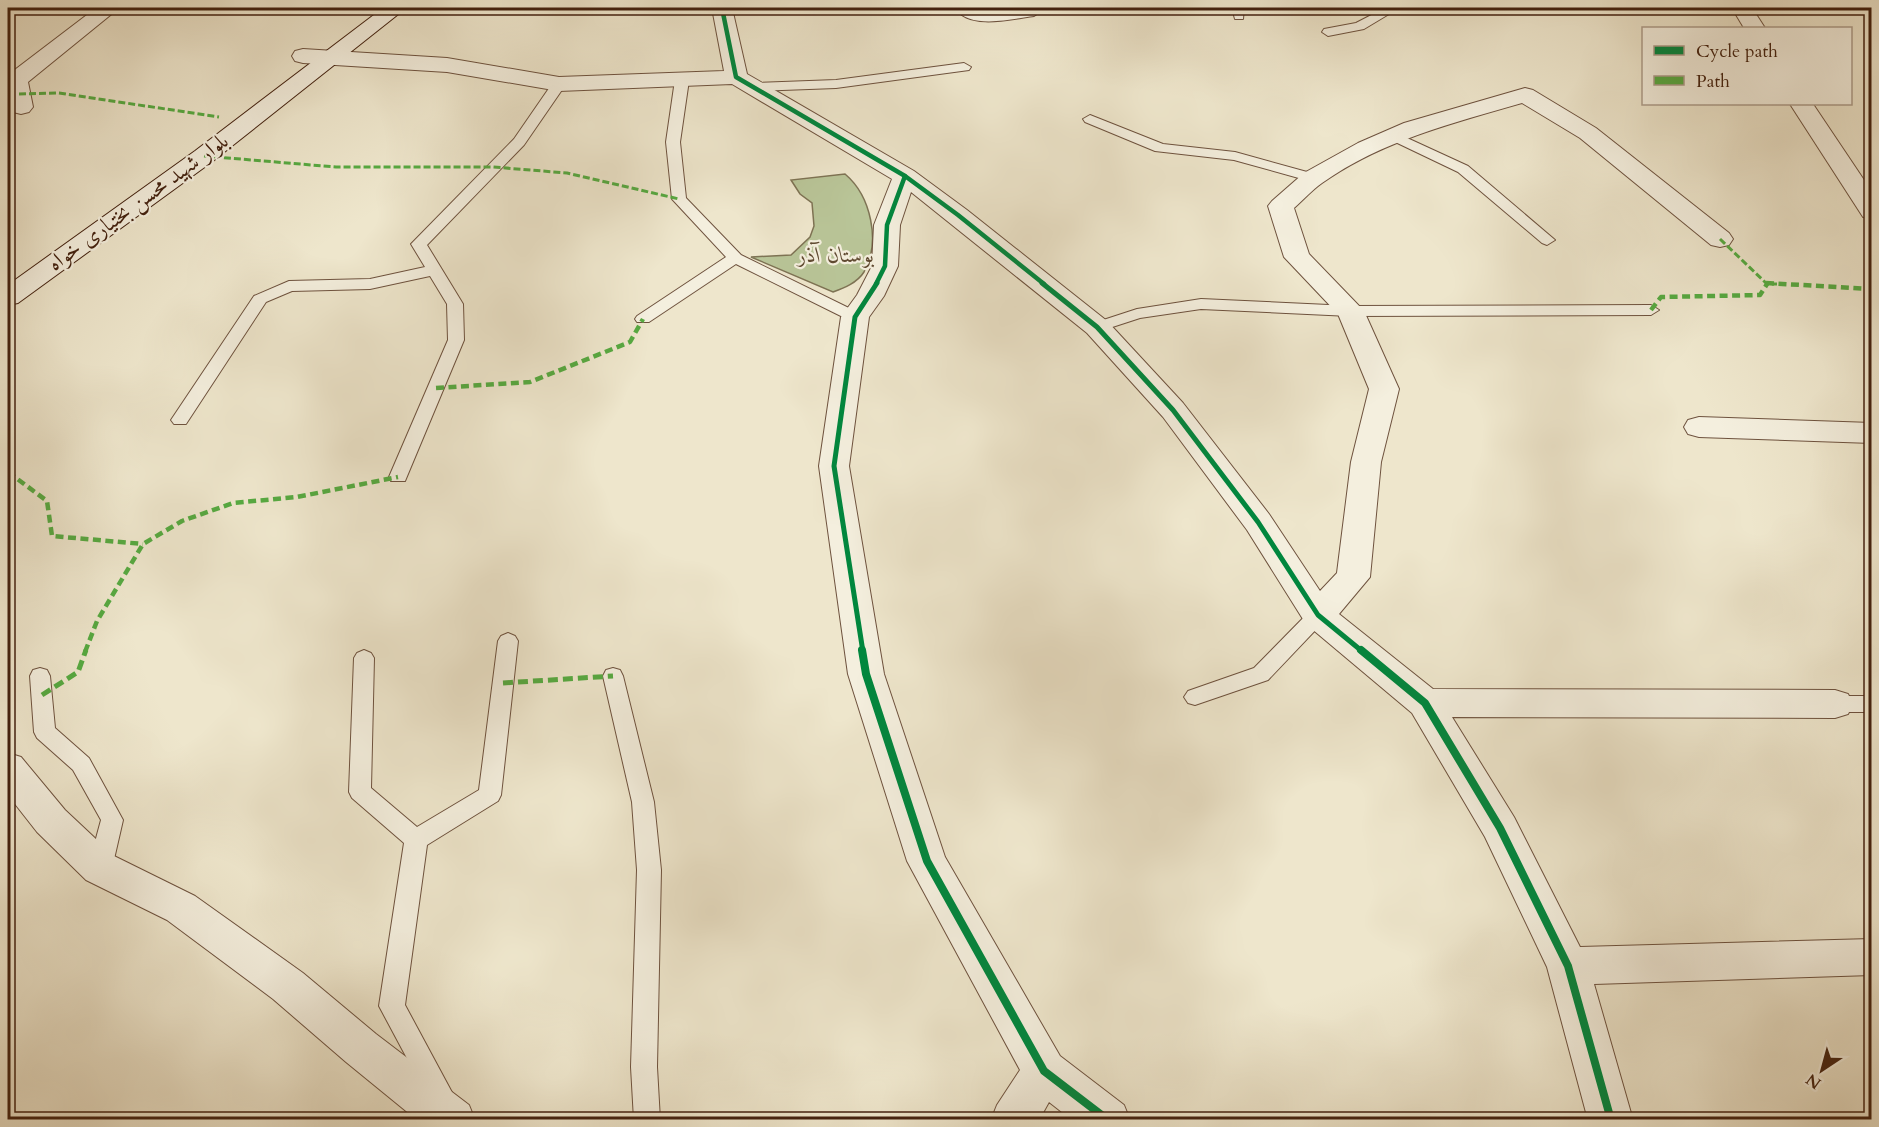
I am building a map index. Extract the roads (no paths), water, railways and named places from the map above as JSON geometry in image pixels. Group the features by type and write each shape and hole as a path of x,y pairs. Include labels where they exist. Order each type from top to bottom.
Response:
{"street":[{"path":"21,107 16,80 110,8"},
{"name":"بلوار شهید محسن بختیاری خواه","path":"41,272 122,217 204,156 332,45 368,8"},
{"name":"بلوار شهید محسن بختیاری خواه","path":"41,272 106,212 133,183 219,117 303,56 359,37 396,8"},
{"path":"722,8 746,82"},
{"path":"1742,8 1753,27"},
{"path":"359,37 447,65"},
{"path":"332,45 559,84 682,80 746,82 905,176 958,215 1096,327 1173,410 1258,522 1318,615 1425,702 1500,828 1568,966 1611,1119"},
{"path":"1318,615 1353,577 1366,462 1384,389 1350,311 1297,257 1281,206 1313,178 1366,148 1412,128 1525,95 1588,133 1720,239"},
{"path":"1803,105 1872,212"},
{"path":"905,176 888,225 885,266 870,296 855,317 834,466 866,674 927,861 1044,1071 1108,1119"},
{"path":"8,297 41,272"},
{"path":"1699,426 1872,433"},
{"path":"1425,702 1835,704"},
{"path":"8,768 51,821 100,868 181,908 288,986 361,1048 454,1119"},
{"path":"1568,966 1872,957"},
{"path":"1013,1119 1044,1071"}],"lane":[{"path":"961,8 963,11 990,19 1034,12"},
{"path":"1328,32 1360,26 1393,8"},
{"path":"746,82 836,84 964,67"},
{"path":"682,80 673,142 679,199 735,258 855,317"},
{"path":"398,477 456,340 455,304 419,244 519,142 559,84"},
{"path":"1090,119 1160,148 1235,156 1313,178"},
{"path":"1394,136 1463,169 1547,240"},
{"path":"643,320 735,258"},
{"path":"180,420 260,299 289,286 370,284 434,270"},
{"path":"1096,327 1137,314 1201,304 1350,311 1652,310"},
{"path":"1195,698 1261,674 1318,615"},
{"path":"416,840 490,795 508,641"},
{"path":"364,658 360,792 416,840"},
{"path":"40,676 45,732 81,765 112,820 100,868"},
{"path":"613,676 643,802 649,870 644,1067 647,1119"},
{"path":"1835,704 1872,704"},
{"path":"416,840 392,1006 454,1119"}],"park label":[{"name":"بوستان آذر","path":"836,255"}]}
